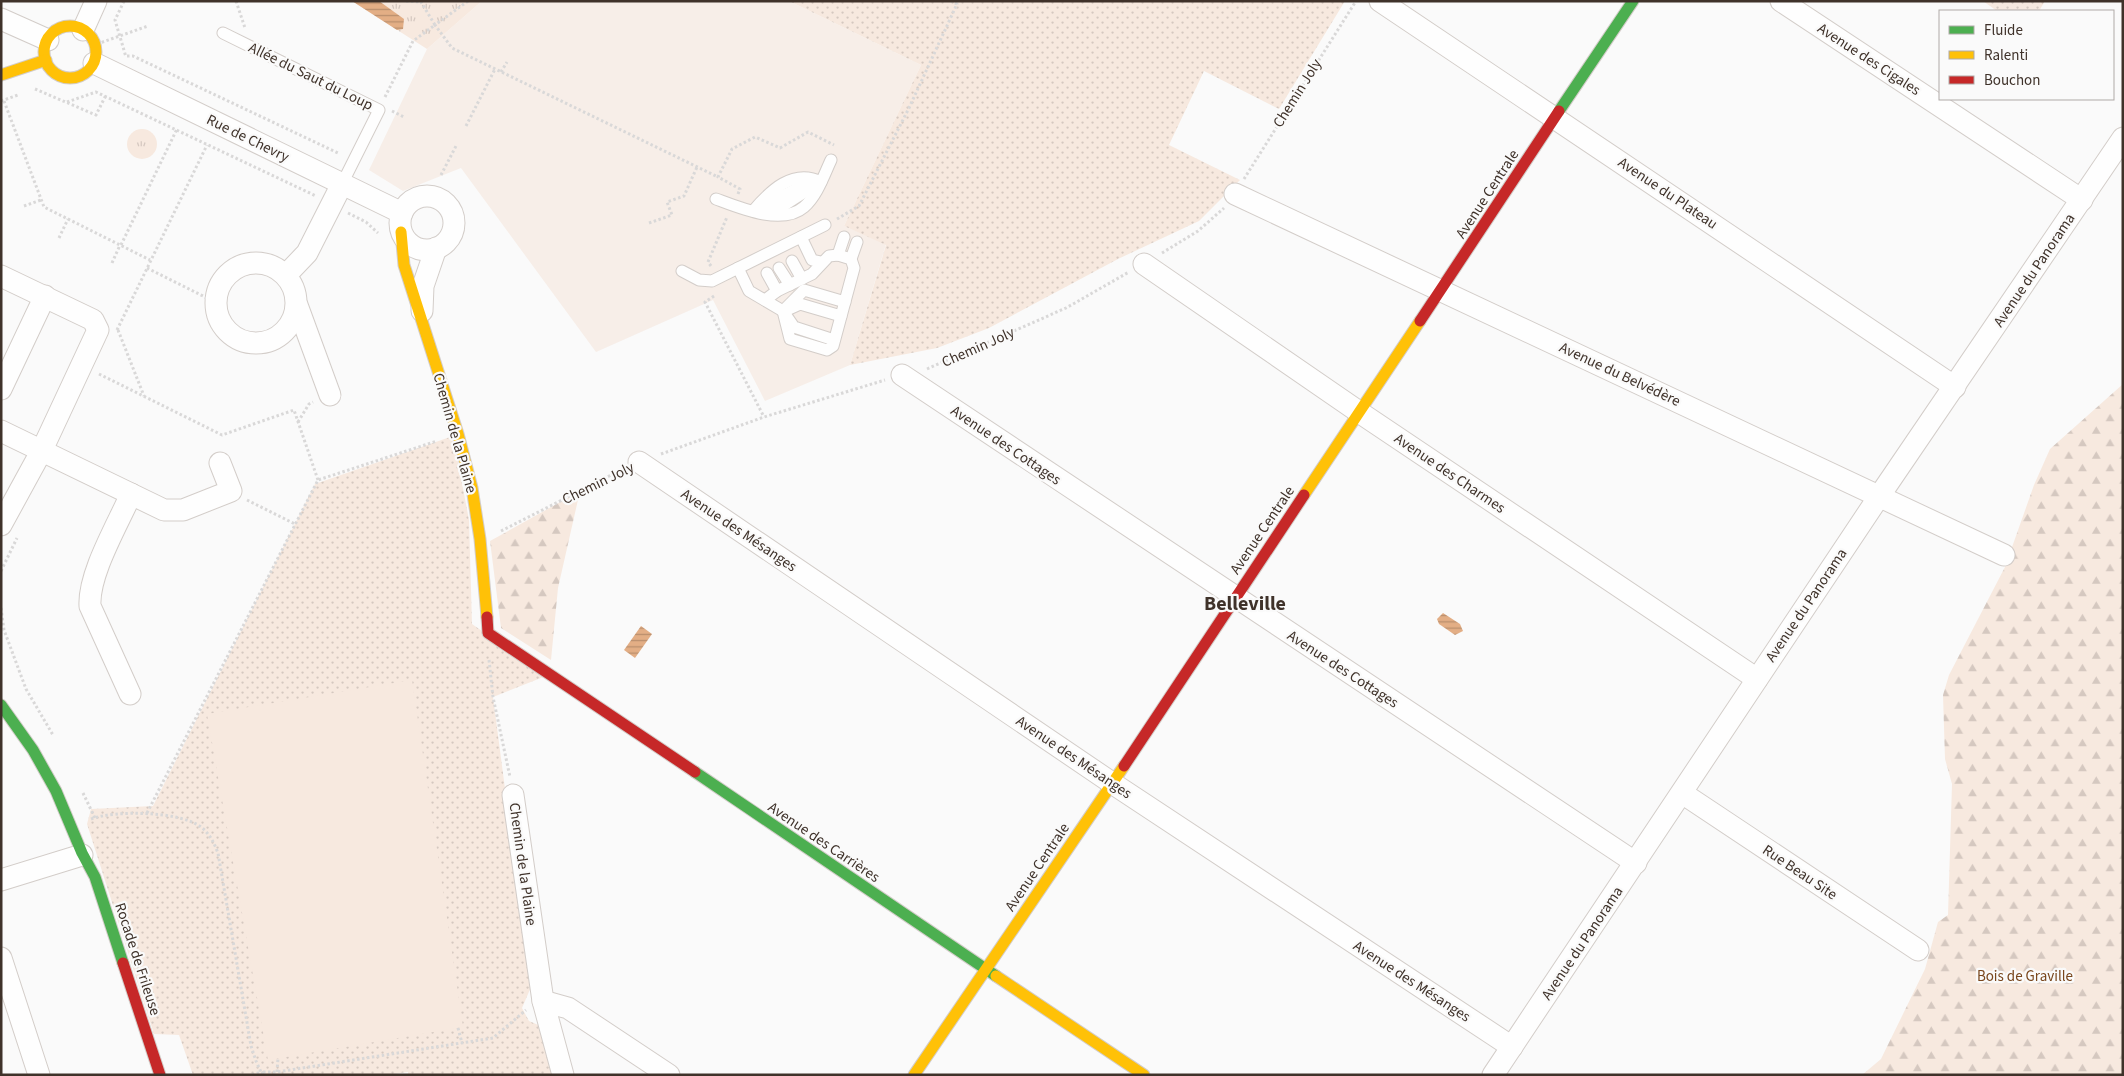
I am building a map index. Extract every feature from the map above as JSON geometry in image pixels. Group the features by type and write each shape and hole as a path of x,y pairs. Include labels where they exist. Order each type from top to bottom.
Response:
{"street":[{"path":"91,46 67,26 52,34 47,50 50,68 56,74 73,78 82,76 91,46 96,1"},
{"name":"Avenue du Plateau","path":"1380,1 1955,387"},
{"name":"Avenue Centrale","path":"914,1075 1112,783 1633,1"},
{"name":"Avenue des Cigales","path":"1781,1 2082,200"},
{"path":"1,19 47,50"},
{"name":"Rue de Chevry","path":"91,46 342,184 401,222"},
{"path":"1,75 47,50"},
{"name":"Avenue du Panorama","path":"1497,1073 1512,1047 1880,495 2123,138"},
{"path":"286,275 307,253 342,184"},
{"name":"Avenue du Belvédère","path":"1235,194 1880,495 2004,555"},
{"path":"428,196 436,197 449,207 454,223 449,238 436,248 419,249 405,239 401,222 412,200 428,196"},
{"name":"Chemin de la Plaine","path":"401,222 404,265 458,434 472,488 480,539 488,633"},
{"name":"Chemin de la Plaine","path":"422,324 423,286 436,248"},
{"path":"297,305 294,318 286,330 276,338 263,343 249,343 237,339 226,330 219,319 216,306 217,293 222,282 230,272 240,266 252,262 264,263 286,275 292,284 297,305 330,395"},
{"name":"Avenue des Charmes","path":"1144,264 1359,412 1757,679"},
{"path":"1,276 93,320 98,330 42,450 1,525"},
{"path":"1,389 45,296"},
{"name":"Avenue des Cottages","path":"902,375 1636,863"},
{"path":"1,431 164,510 183,510 231,491 220,464"},
{"name":"Avenue des Mésanges","path":"639,462 1112,783 1512,1047"},
{"path":"130,694 90,606 90,594 94,578 131,494"},
{"name":"Avenue des Carrières","path":"488,633 1144,1075"},
{"name":"Rocade de Frileuse","path":"1,705 8,728 49,778 72,827 82,855 95,877 160,1075"},
{"name":"Rue Beau Site","path":"1682,793 1918,950"},
{"name":"Chemin de la Plaine","path":"513,795 543,1000 563,1075"},
{"path":"1,880 82,855"},
{"name":"Rocade de Frileuse","path":"82,855 85,881 113,970"},
{"path":"1,958 39,1075"},
{"path":"543,1000 568,1008 668,1075"},
{"path":"136,1040 148,1075"}],"lane":[{"name":"Allée du Saut du Loup","path":"223,33 379,110 342,184"},
{"path":"716,199 753,212 788,216 804,207 821,182 831,160"},
{"path":"753,212 774,189 800,176 810,176 821,182"},
{"path":"682,271 699,280 712,280 825,225"},
{"path":"801,237 812,260 821,262"},
{"path":"838,255 844,237"},
{"path":"738,268 750,291 783,311 794,327 834,340 854,268 851,260 857,242"},
{"path":"765,300 777,291 812,274 821,262 829,256 838,255 851,260"},
{"path":"792,261 802,279"},
{"path":"779,268 790,285"},
{"path":"767,274 777,291"},
{"path":"783,311 804,290 845,302"},
{"path":"783,311 800,304 841,316"},
{"path":"152,1051 168,1062"}],"path":[{"path":"124,1 115,20 126,56 134,56 338,153"},
{"path":"406,1 422,2 435,25 452,48 740,189 708,262 714,268"},
{"path":"384,100 414,41 468,1"},
{"path":"825,225 859,206 909,108 957,4 952,1"},
{"name":"Chemin Joly","path":"494,534 639,462 764,417 902,375 928,369 1066,308 1198,231 1215,217 1235,194 1356,1"},
{"path":"91,46 148,26"},
{"path":"501,72 506,62"},
{"path":"466,126 495,69"},
{"path":"31,90 36,89 96,115 109,90"},
{"path":"67,102 96,92 178,129 332,204"},
{"path":"22,94 2,101 44,208 150,260 207,144"},
{"path":"112,263 178,129"},
{"path":"718,177 732,149 755,137 780,148 808,132 838,147"},
{"path":"441,175 456,146"},
{"path":"649,223 672,215 667,202 684,196 697,167"},
{"path":"24,206 41,200"},
{"path":"59,238 68,219"},
{"path":"147,268 205,298 216,306"},
{"path":"717,294 705,302 764,417"},
{"path":"118,329 144,397"},
{"path":"96,373 222,435 294,410 318,480"},
{"path":"298,423 309,404 330,395"},
{"path":"147,813 318,480 446,438"},
{"path":"231,491 295,524"},
{"path":"1,608 4,630 26,689"},
{"name":"Chemin de la Plaine","path":"491,653 489,659 493,697 513,795"},
{"path":"72,827 104,816 147,813 176,817 200,826 211,837 218,853 251,1046 256,1062 263,1074"},
{"path":"252,1075 493,1038 520,1012 543,1000"},
{"path":"458,1028 462,1043"},
{"path":"277,1072 278,1058"}],"shaded area":[{"path":"352,1 379,1 404,19 403,29 397,30"},
{"path":"482,1 789,1 921,65 844,226 886,244 850,365 765,401 713,300 596,352 461,168 403,191 369,170 427,49"},
{"path":"1443,613 1460,624 1463,631 1455,635 1439,624 1437,619"},
{"path":"641,626 652,634 635,658 624,650"}],"green space":[{"path":"352,1 482,1 427,49"},
{"path":"789,1 1345,1 1279,109 1204,71 1169,145 1240,180 1199,221 1118,259 989,328 937,348 850,365 886,245 844,226 921,65"},
{"path":"1983,1 2045,1 2040,10 1996,10"},
{"path":"142,129 148,130 156,138 156,150 148,158 142,159 136,158 128,150 127,144 128,138 136,130"},
{"name":"Bois de Graville","path":"2123,384 2123,1075 1862,1075 1881,1059 1925,969 1938,922 1948,915 1952,784 1945,759 1943,695 1949,675 2005,567 2034,485 2050,449"},
{"path":"453,436 469,520 472,624 546,676 493,697 531,987 522,1008 529,1021 543,1027 558,1075 408,1075 408,1072 386,1075 193,1075 179,1035 154,1034 87,824 91,809 153,806 315,484"},
{"path":"580,491 558,588 551,660 501,628 490,541"},
{"path":"412,680 463,1027 268,1060 207,714"}],"traffic: fast":[{"path":"1559,111 1633,1"},
{"path":"1,705 33,750 56,791 82,853 95,877 123,963"},
{"path":"695,772 996,976"}],"traffic: slow":[{"path":"70,26 80,28 88,34 94,42 96,52 94,62 88,70 80,76 70,78 60,76 52,70 46,62 44,52 46,42 52,34 60,28 70,26"},
{"path":"1,75 46,60"},
{"path":"401,232 404,265 458,434 472,488 480,539 487,617"},
{"path":"1304,495 1420,321"},
{"path":"914,1075 1124,766"},
{"path":"996,976 1144,1075"}],"traffic: jam":[{"path":"1420,321 1559,111"},
{"path":"1124,766 1304,495"},
{"path":"487,617 488,633 695,772"},
{"path":"123,963 160,1075"}],"district":[{"name":"Belleville","path":"1245,603"}]}
